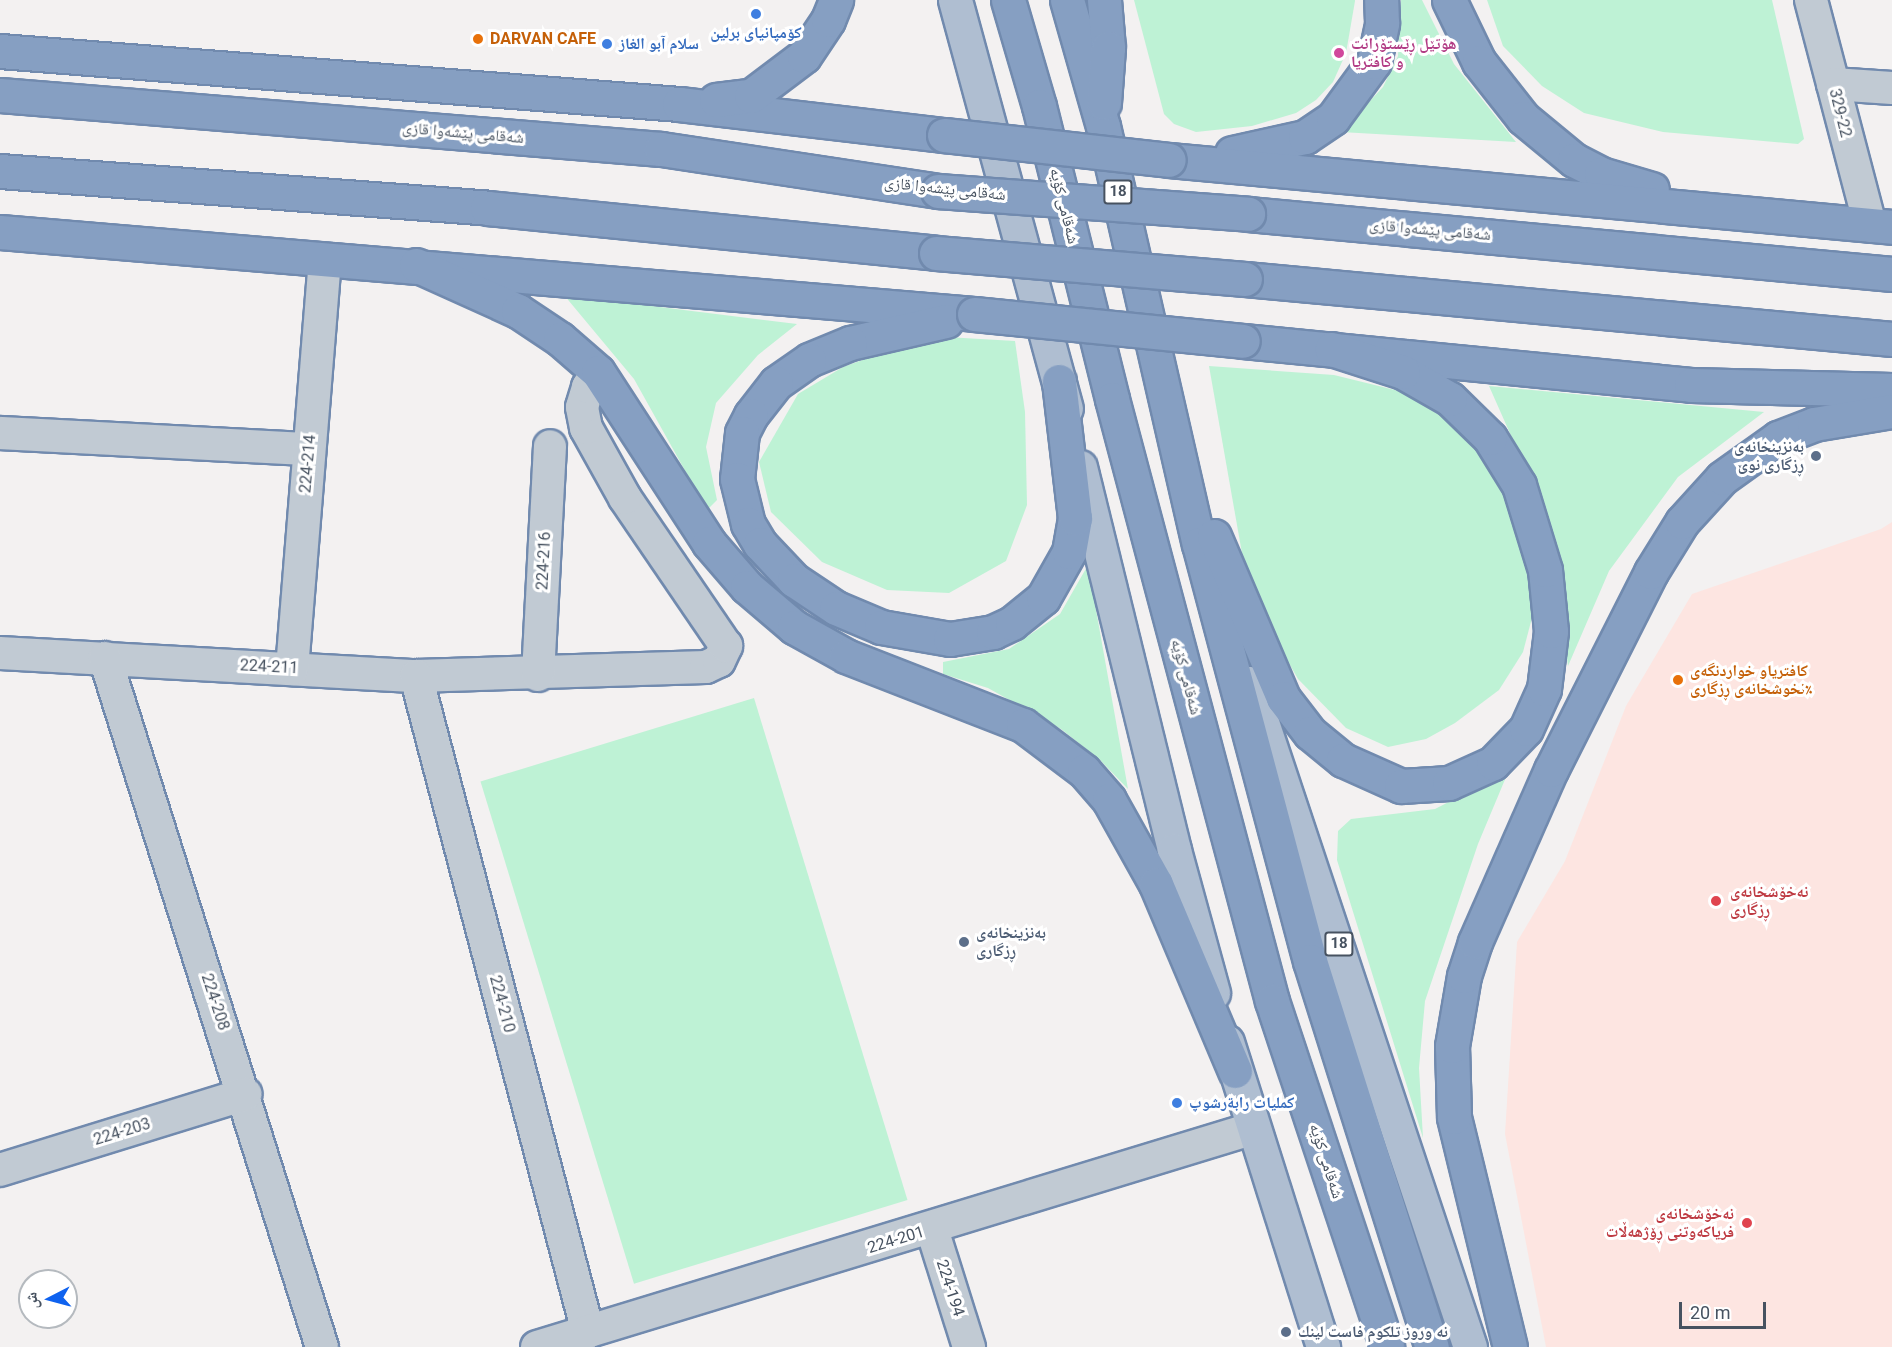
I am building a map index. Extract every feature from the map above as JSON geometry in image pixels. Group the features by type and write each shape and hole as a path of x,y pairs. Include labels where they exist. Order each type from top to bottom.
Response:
{"highway":[{"path":"679,104 751,96 804,56 828,20 836,0"},
{"name":"شەقامی کۆیە","path":"1008,0 1039,106 1112,399 1272,1001 1387,1347"},
{"name":"18","path":"1067,0 1103,126 1177,451"},
{"path":"1103,126 1108,48 1104,0"},
{"path":"1170,160 1278,146 1321,129 1346,103 1374,62 1382,23 1381,0"},
{"path":"1449,0 1479,62 1500,92 1549,142 1601,174 1738,211"},
{"path":"0,51 679,104 1170,160 1881,226"},
{"name":"شەقامی پێشەوا قازی","path":"0,95 661,149 938,191 1248,214 1892,274"},
{"path":"0,171 487,208 936,254 1245,279 1892,339"},
{"path":"0,232 325,260 416,265 974,314 1691,385 1892,390"},
{"path":"416,265 518,311 560,339 598,372 633,422 693,521 726,565 769,608 819,643 846,656 1023,725 1084,771 1109,800 1151,873 1235,1071"},
{"path":"974,314 850,343 809,360 776,383 751,415 737,456 740,502 760,544 794,580 858,618 928,637 972,638 1003,627 1031,610 1054,584 1073,536 1072,482 1059,381"},
{"path":"1177,451 1283,698 1310,733 1343,760 1401,786 1449,783 1492,763 1511,747 1538,708 1551,651 1545,570 1519,485 1490,438 1450,399 1403,372 1332,349"},
{"path":"1510,1347 1454,1117 1452,1046 1464,976 1475,942 1551,770 1651,572 1682,522 1722,478 1778,438 1814,424 1892,411"},
{"path":"1177,451 1199,544 1310,961 1432,1347"}],"main road":[{"path":"955,0 1059,381 1174,849 1235,1071 1323,1347"},
{"name":"18","path":"1199,544 1280,769 1470,1347"}],"street":[{"name":"329-22","path":"1811,0 1833,84 1881,226"},
{"path":"1833,84 1892,88"},
{"name":"224-214","path":"292,669 325,260"},
{"name":"224-211","path":"0,653 416,676 538,675 706,667 719,660 726,646 625,498 586,428 582,407 588,387 598,372"},
{"path":"0,433 309,449"},
{"name":"224-216","path":"538,675 549,446"},
{"name":"224-208","path":"105,658 245,1094 322,1347"},
{"name":"224-210","path":"416,676 588,1332"},
{"name":"224-203","path":"0,1170 245,1094"},
{"name":"224-201","path":"537,1347 932,1229 1254,1128"},
{"name":"224-194","path":"932,1229 969,1347"}],"shaded area":[{"name":"نەخۆشخانەی ڕزگاری","path":"1892,522 1892,1347 1546,1347 1505,1134 1517,942 1565,861 1626,706 1692,594 1881,529"}],"green space":[{"path":"1134,0 1355,1 1346,53 1333,82 1316,100 1296,113 1252,126 1196,132 1174,124 1164,114"},
{"path":"1401,0 1422,0 1454,64 1516,142 1341,132 1383,87 1398,56"},
{"path":"1487,0 1772,0 1804,139 1798,144 1663,132 1584,113 1542,86 1503,46"},
{"path":"564,295 797,324 758,355 716,403 706,447 717,500 707,510 634,379"},
{"path":"929,336 1015,341 1025,412 1027,505 1006,561 949,593 887,590 822,562 771,512 759,462 798,394 843,367"},
{"path":"1209,366 1334,375 1399,391 1438,409 1491,465 1526,547 1534,610 1523,652 1499,690 1455,723 1426,739 1388,747 1346,728 1298,679 1249,593"},
{"path":"1489,386 1764,412 1678,477 1609,571 1568,666 1551,526"},
{"path":"1088,565 1128,789 1100,760 1061,729 988,688 943,674 943,662 1009,649 1060,614"},
{"path":"754,698 907,1200 634,1284 480,782"},
{"path":"1514,758 1478,844 1425,1001 1419,1068 1423,1138 1337,860 1338,831 1351,819 1435,809 1476,788"}],"place":[{"name":"کۆمپانیای برلین","path":"756,14"},
{"name":"DARVAN CAFE","path":"478,39"},
{"name":"سلام آبو الغاز","path":"607,44"},
{"name":"هۆتێل ڕێستۆرانت و کافتریا","path":"1339,53"},
{"name":"بەنزینخانەی ڕزگاری نوێ","path":"1816,456"},
{"name":"كافتریاو خواردنگەی نخوشخانەی ڕزگاری٪","path":"1678,680"},
{"name":"نەخۆشخانەی ڕزگاری","path":"1716,901"},
{"name":"بەنزینخانەی ڕزگاری","path":"964,942"},
{"name":"کملیات رابةرشوپ","path":"1177,1103"},
{"name":"نەخۆشخانەی فریاکەوتنی ڕۆژهەڵات","path":"1747,1223"},
{"name":"نه وروز تلكوم فاست لينك","path":"1286,1332"}]}
